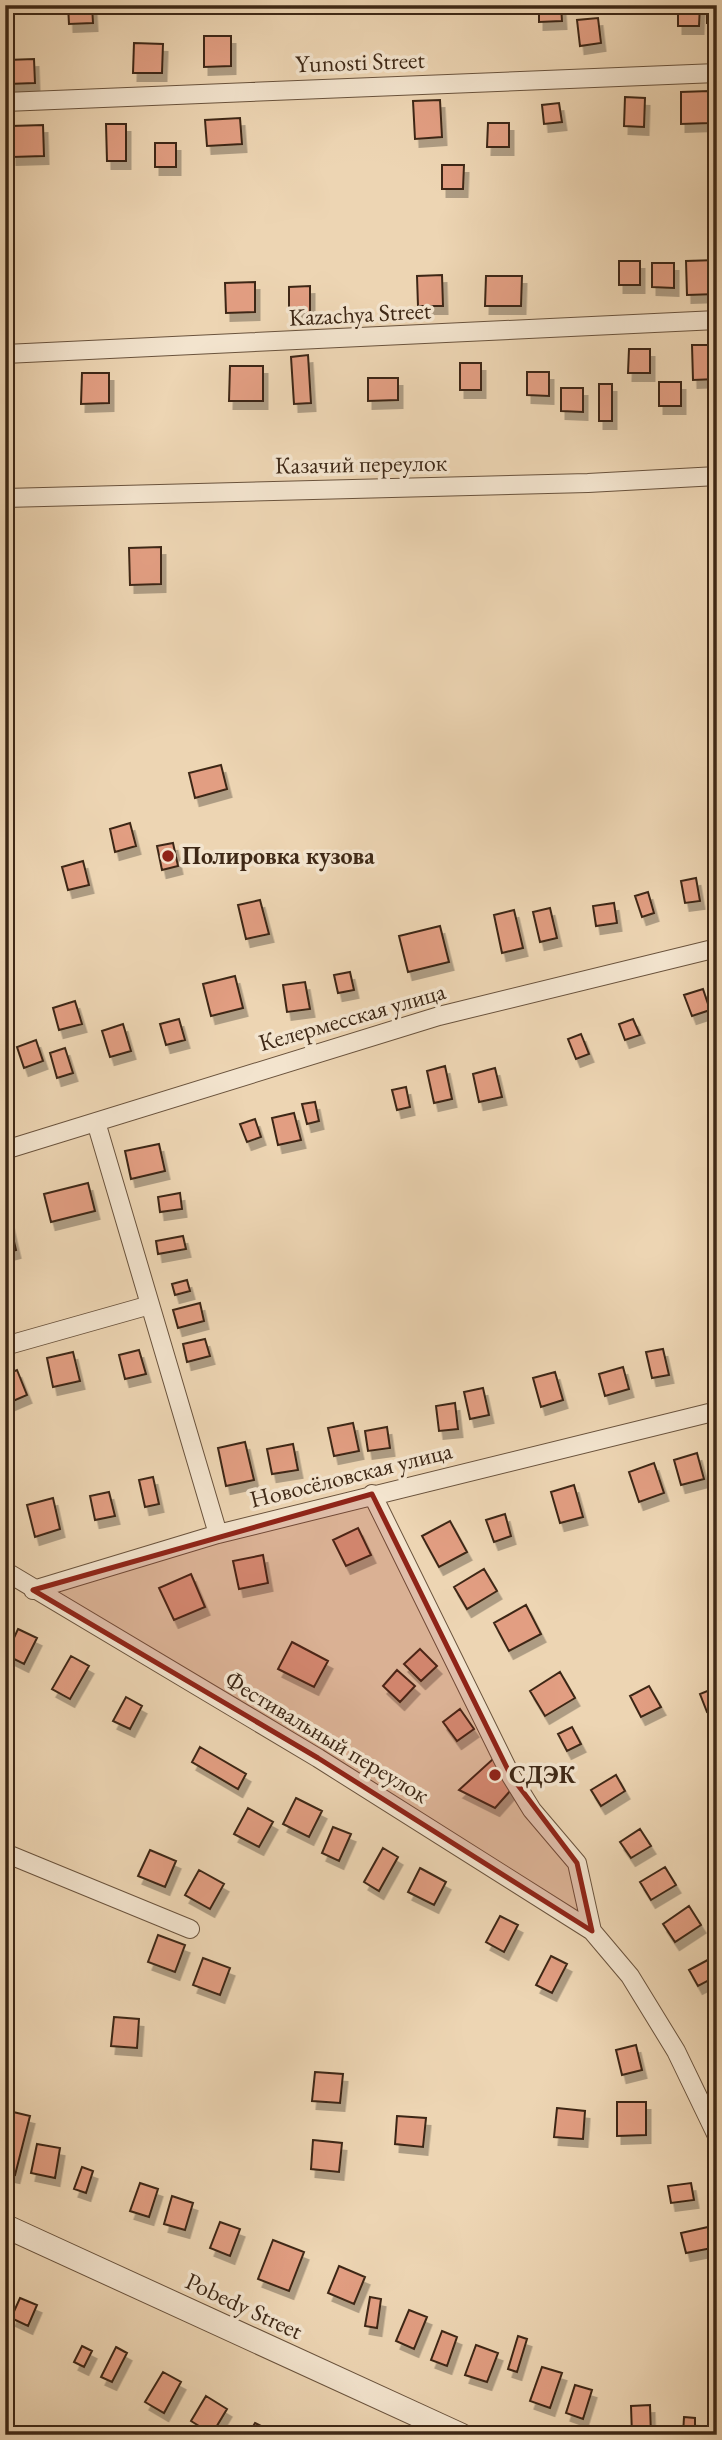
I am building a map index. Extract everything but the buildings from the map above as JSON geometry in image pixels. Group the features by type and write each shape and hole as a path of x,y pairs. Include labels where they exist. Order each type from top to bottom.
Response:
{"street":[{"name":"Yunosti Street","path":"5,102 717,73"},
{"name":"Kazachya Street","path":"5,354 717,320"},
{"name":"Казачий переулок","path":"5,498 588,483 717,476"},
{"name":"Келермесская улица","path":"5,1150 439,1016 717,948"},
{"path":"96,1122 218,1534"},
{"path":"5,1346 150,1305"},
{"name":"Новосёловская улица","path":"33,1590 218,1534 717,1411"},
{"name":"Фестивальный переулок","path":"372,1494 511,1776 532,1810 577,1863 592,1931"},
{"path":"5,1571 33,1590"},
{"name":"Фестивальный переулок","path":"33,1590 318,1758 592,1931 631,1976 676,2051 717,2136"},
{"path":"5,1853 190,1929"},
{"name":"Pobedy Street","path":"5,2226 461,2435"}],"highlighted area":[{"path":"372,1494 511,1776 577,1863 592,1931 318,1758 33,1590"}],"place":[{"name":"Полировка кузова","path":"168,856"},
{"name":"СДЭК","path":"495,1775"}]}
